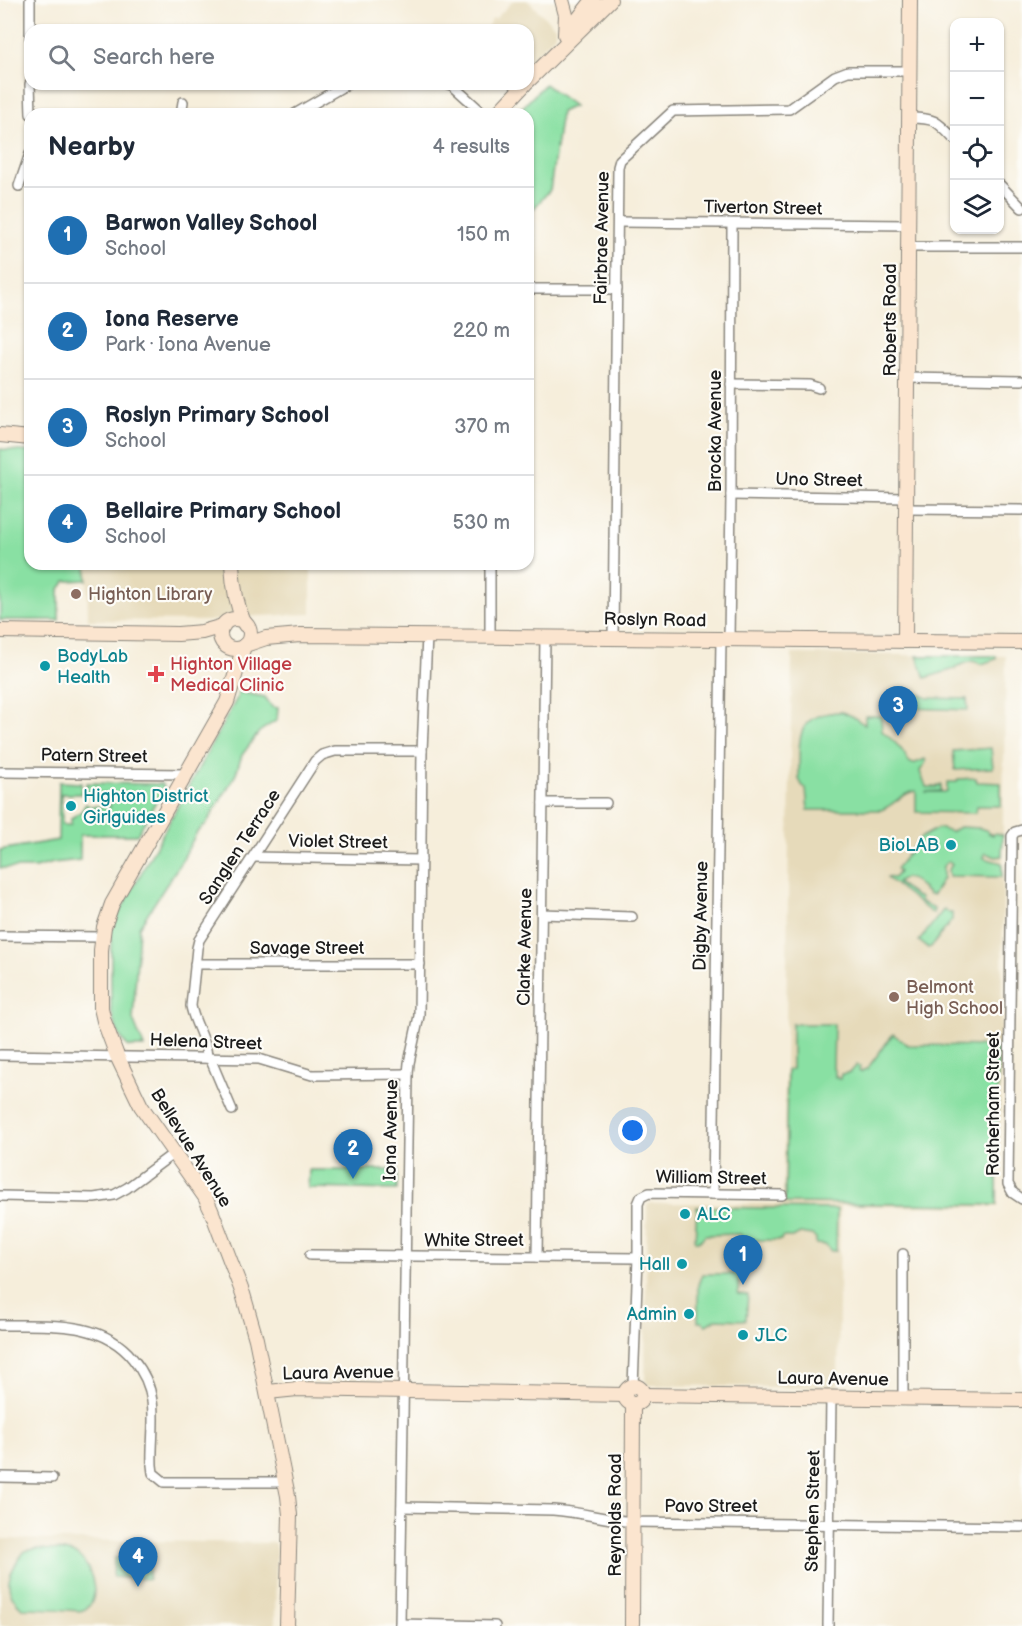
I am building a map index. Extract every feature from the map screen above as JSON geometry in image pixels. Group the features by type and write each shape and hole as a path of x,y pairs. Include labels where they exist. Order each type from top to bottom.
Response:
{"street":[{"path":"30,0 30,24"},
{"path":"562,0 566,19 564,37"},
{"path":"571,0 592,4 610,0"},
{"name":"Roberts Road","path":"905,641 910,0"},
{"path":"541,67 592,4"},
{"path":"534,75 592,4"},
{"name":"Fairbrae Avenue","path":"613,638 618,167 620,160 673,111 789,109 842,72 910,71"},
{"path":"30,90 31,108"},
{"path":"305,108 337,90"},
{"path":"455,90 477,108"},
{"path":"503,108 520,90"},
{"path":"182,108 183,102"},
{"path":"910,118 935,120 950,135"},
{"path":"19,186 24,171"},
{"path":"1004,190 1022,207"},
{"name":"Tiverton Street","path":"618,222 909,225"},
{"name":"Brocka Avenue","path":"725,639 731,495 732,224"},
{"path":"908,247 1022,247"},
{"path":"534,289 617,289"},
{"path":"907,378 1022,380"},
{"path":"731,384 810,385 819,388"},
{"path":"0,435 24,437"},
{"name":"Uno Street","path":"731,495 1022,510"},
{"path":"232,570 239,610 249,637 245,645"},
{"path":"490,570 490,637"},
{"path":"224,644 220,636 234,589"},
{"name":"Roslyn Road","path":"0,631 178,634 208,631 234,620 288,635"},
{"name":"Roslyn Road","path":"178,634 203,638 234,649 260,639 288,635 1022,642"},
{"name":"Iona Avenue","path":"400,1625 408,1074 419,1016 422,751 427,636"},
{"name":"Clarke Avenue","path":"537,1257 545,637"},
{"name":"Digby Avenue","path":"713,1194 725,639"},
{"name":"Bellevue Avenue","path":"224,644 230,656 233,682"},
{"name":"Bellevue Avenue","path":"245,645 227,702 112,904 102,938 101,1008 117,1056 141,1106 205,1197 243,1294 256,1339 286,1482 290,1515 287,1626"},
{"name":"Sanglen Terrace","path":"232,1110 192,1014 199,940 315,761 322,755 335,752 422,751"},
{"name":"Patern Street","path":"0,772 187,774"},
{"path":"543,803 606,804"},
{"name":"Rotherham Street","path":"1022,830 1015,832 1011,842 1008,1184 1013,1193 1022,1199"},
{"name":"Violet Street","path":"253,857 421,860"},
{"path":"542,914 632,917"},
{"path":"0,936 102,938"},
{"name":"Savage Street","path":"195,964 420,964"},
{"name":"Helena Street","path":"0,1054 262,1059 312,1075 408,1074"},
{"path":"0,1196 94,1198 114,1195 174,1153"},
{"name":"William Street","path":"641,1197 648,1193 782,1195"},
{"name":"Reynolds Road","path":"632,1626 633,1395 638,1204 641,1197"},
{"path":"903,1254 903,1398"},
{"name":"White Street","path":"310,1255 638,1258"},
{"path":"0,1325 84,1328 109,1339 130,1355 144,1375 150,1389 153,1402 153,1473 164,1482 286,1482"},
{"name":"Laura Avenue","path":"268,1392 297,1389 404,1390 1022,1400"},
{"name":"Stephen Street","path":"828,1626 831,1397"},
{"path":"0,1477 52,1478"},
{"name":"Pavo Street","path":"402,1507 570,1511 634,1522 1022,1527"},
{"path":"400,1625 495,1626"}],"shaded area":[{"path":"514,0 527,0 555,27 555,35 534,57 534,24 489,24 493,18 495,19"},
{"path":"87,570 311,570 311,614 208,621 88,620"},
{"path":"792,654 1006,656 998,1207 840,1206 838,1388 648,1385 645,1380 647,1205 651,1203 783,1204"},
{"path":"0,1539 276,1543 275,1626 0,1626"}],"green space":[{"path":"545,84 574,106 561,112 550,190 534,208 534,108 522,108"},
{"path":"0,449 24,451 24,570 87,570 87,580 66,581 59,590 59,620 0,620"},
{"path":"917,656 996,656 996,659 982,664 972,661 925,678"},
{"path":"903,689 928,698 967,699 968,710 909,708"},
{"path":"238,692 265,697 272,707 278,708 277,720 259,732 242,755 235,776 206,824 197,832 181,862 139,927 133,1020 144,1047 129,1047 117,1030 111,1009 111,931 237,698"},
{"path":"842,712 865,725 865,716 881,716 882,731 904,753 909,762 913,764 925,759 926,762 920,771 926,787 936,787 941,784 941,791 925,792 947,792 947,782 976,778 977,782 1001,783 1001,806 977,806 976,813 916,812 916,791 881,810 808,810 806,789 799,779 802,732 814,718"},
{"path":"991,748 993,768 955,770 953,751"},
{"path":"59,782 81,783 81,794 61,794 62,825 71,825 71,818 81,812 86,804 110,807 110,794 86,793 86,783 162,784 164,787 137,835 80,835 80,860 35,868 0,868 0,850 58,840"},
{"path":"959,827 980,828 993,835 995,833 1003,835 1002,856 996,857 985,853 984,858 1002,863 1002,877 949,876 948,870 952,865 949,861 943,866 943,878 933,895 929,895 910,879 901,879 897,882 919,897 921,902 934,909 933,914 887,878 894,878 899,872 896,869 920,838 938,828 951,832"},
{"path":"944,909 952,913 952,920 928,948 919,941"},
{"path":"792,1024 834,1024 833,1069 838,1079 841,1074 850,1072 857,1065 860,1066 859,1071 861,1072 867,1069 893,1034 908,1045 998,1046 997,1205 785,1203 787,1070 792,1069"},
{"path":"309,1170 397,1170 397,1190 308,1188"},
{"path":"697,1207 837,1209 836,1251 831,1251 826,1245 816,1244 816,1238 812,1235 800,1233 793,1237 782,1237 781,1240 745,1240 740,1234 705,1235 700,1241 695,1241"},
{"path":"702,1274 739,1274 738,1294 748,1295 746,1320 716,1319 706,1325 698,1322 698,1285"},
{"path":"36,1549 68,1552 83,1560 94,1586 94,1595 86,1608 78,1611 22,1608 15,1601 9,1586 11,1573 25,1551"},
{"path":"114,1558 150,1560 149,1579 113,1577"}],"place":[{"name":"Highton Library","path":"76,594"},
{"name":"BodyLab Health","path":"45,666"},
{"name":"Highton Village Medical Clinic","path":"156,674"},
{"name":"Roslyn Primary School","path":"898,736"},
{"name":"Highton District Girlguides","path":"71,806"},
{"name":"BioLAB","path":"951,845"},
{"name":"Belmont High School","path":"894,997"},
{"name":"Iona Reserve","path":"353,1179"},
{"name":"ALC","path":"685,1214"},
{"name":"Hall","path":"682,1264"},
{"name":"Barwon Valley School","path":"743,1285"},
{"name":"Admin","path":"689,1314"},
{"name":"JLC","path":"743,1335"},
{"name":"Bellaire Primary School","path":"138,1587"}]}
